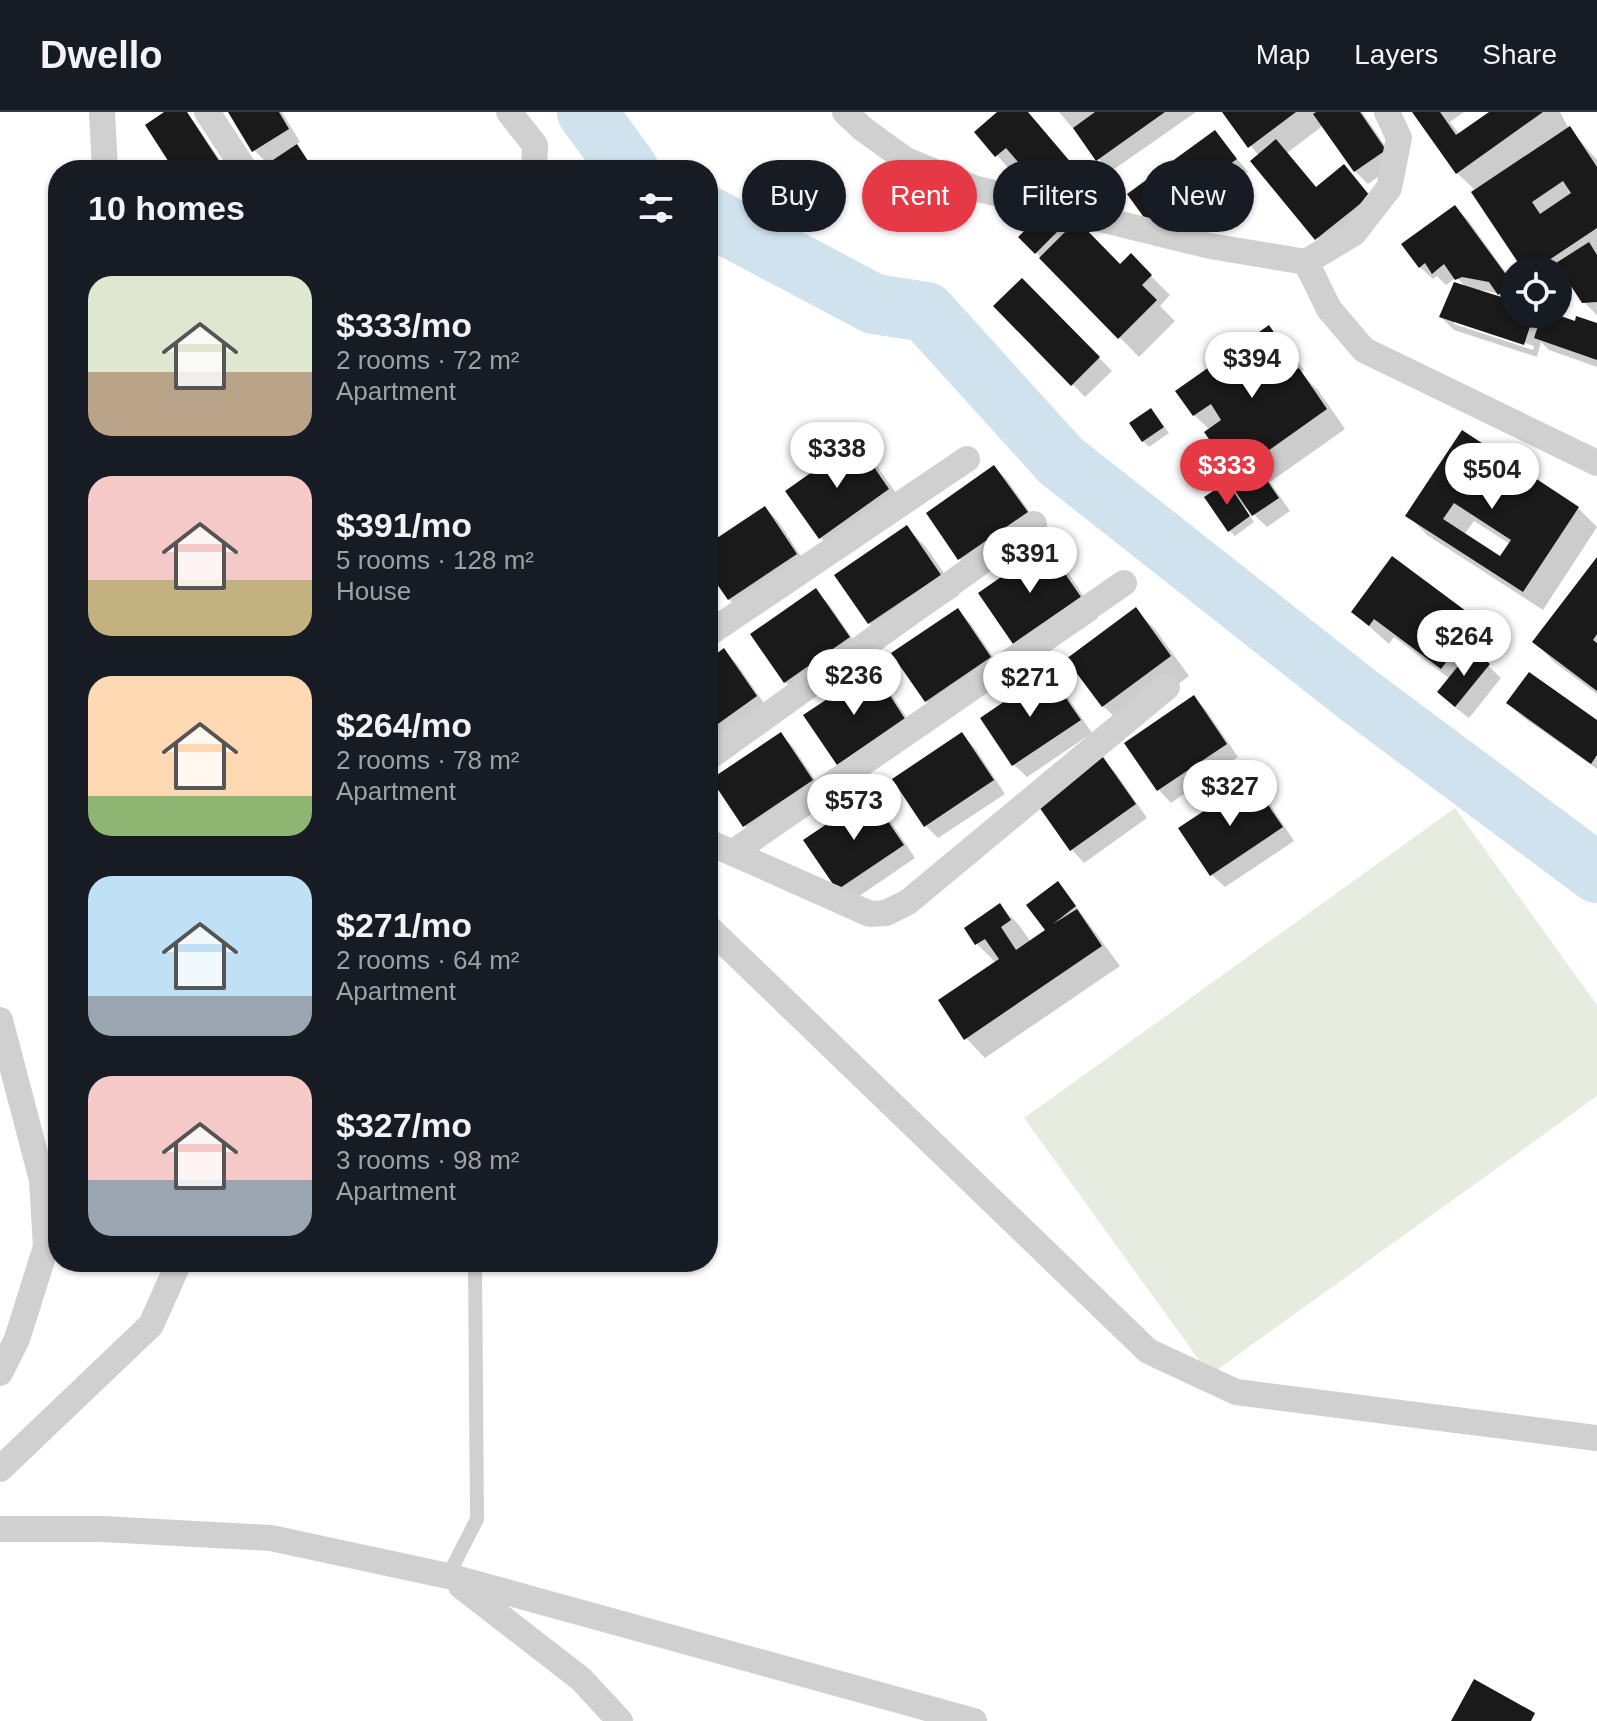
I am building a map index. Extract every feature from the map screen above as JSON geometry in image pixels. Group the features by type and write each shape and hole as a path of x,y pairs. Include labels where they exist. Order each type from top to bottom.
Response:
{"street":[{"path":"102,112 104,160"},
{"path":"207,112 238,160"},
{"path":"509,112 535,145 534,160"},
{"path":"845,112 906,160 974,188 1210,246 1306,262 1354,233 1389,188 1399,138 1387,112"},
{"path":"1306,262 1329,309 1364,350 1597,463"},
{"path":"718,627 967,459"},
{"path":"718,751 1034,524"},
{"path":"720,848 1124,583"},
{"path":"720,848 870,914 886,913 908,902 1167,687"},
{"path":"718,937 1148,1351 1236,1392 1597,1438"},
{"path":"0,1020 42,1180 46,1247 17,1339 0,1373"},
{"path":"0,1469 151,1325 175,1272"},
{"path":"0,1529 103,1529 271,1538 448,1576 974,1721"},
{"path":"448,1576 581,1679 620,1721"}],"lane":[{"path":"448,1576 477,1519 475,1272"}],"shaded area":[{"path":"1455,808 1597,1005 1597,1096 1210,1375 1024,1118"}],"building":[{"path":"164,112 187,112 218,160 168,160 145,125"},
{"path":"228,112 279,112 289,129 252,152"},
{"path":"997,112 1028,112 1069,160 1016,160 1006,148 995,157 974,132"},
{"path":"1095,112 1165,112 1097,160 1073,128"},
{"path":"1222,112 1296,112 1248,148"},
{"path":"1360,112 1386,150 1354,172 1313,114"},
{"path":"1412,112 1440,112 1456,135 1489,112 1543,112 1456,174"},
{"path":"1570,126 1597,167 1597,228 1555,256 1514,256 1471,192","holes":["1563,181 1571,193 1540,214 1532,202"]},
{"path":"1215,130 1237,159 1236,160 1174,160"},
{"path":"1276,139 1316,187 1344,164 1370,196 1315,240 1251,160"},
{"path":"297,144 307,160 273,160"},
{"path":"1142,183 1142,215 1127,194"},
{"path":"1455,205 1500,266 1500,294 1498,295 1489,282 1462,277 1455,280 1444,264 1432,274 1425,263 1419,268 1401,244"},
{"path":"1023,232 1057,232 1035,254 1018,237"},
{"path":"1065,232 1089,232 1120,264 1131,253 1152,275 1142,285 1157,300 1118,339 1039,258"},
{"path":"1589,242 1597,255 1597,302 1582,303 1572,288 1572,256 1567,256"},
{"path":"1022,278 1100,357 1071,386 993,306"},
{"path":"1454,282 1500,297 1500,328 1529,328 1524,345 1439,317"},
{"path":"1576,316 1597,323 1597,360 1534,338 1537,328 1572,328 1572,320 1575,321"},
{"path":"1269,325 1286,350 1277,357 1289,374 1299,368 1327,409 1234,475 1204,432 1221,420 1211,404 1193,416 1175,391"},
{"path":"1151,408 1164,427 1142,442 1129,423"},
{"path":"1462,430 1579,507 1523,592 1405,516","holes":["1454,503 1511,540 1500,556 1443,519"]},
{"path":"856,441 889,489 819,539 785,491"},
{"path":"1256,464 1279,498 1252,516 1229,482"},
{"path":"994,465 1028,512 958,560 926,513"},
{"path":"1227,482 1250,516 1228,532 1204,497"},
{"path":"765,506 797,554 728,600 718,586 718,537"},
{"path":"907,525 941,575 868,624 834,575"},
{"path":"1046,546 1081,597 1013,644 978,593"},
{"path":"1392,556 1478,620 1441,669 1374,619 1369,626 1351,612"},
{"path":"1597,557 1597,634 1593,640 1597,643 1597,691 1532,642"},
{"path":"816,588 850,637 784,683 750,634"},
{"path":"1136,607 1171,656 1102,707 1066,659"},
{"path":"958,608 991,657 925,702 891,653"},
{"path":"724,648 757,696 718,724 718,652"},
{"path":"1472,649 1490,664 1455,707 1437,692"},
{"path":"873,669 905,719 837,765 803,715"},
{"path":"1048,672 1081,720 1012,766 980,718"},
{"path":"1529,672 1597,720 1597,755 1591,764 1506,703"},
{"path":"1194,695 1227,744 1157,791 1124,743"},
{"path":"781,732 813,780 743,827 718,790 718,774"},
{"path":"962,732 994,780 924,827 892,779"},
{"path":"1103,757 1136,804 1070,851 1037,804"},
{"path":"1251,780 1283,827 1210,876 1178,828"},
{"path":"870,795 904,845 837,890 803,840"},
{"path":"1058,881 1076,906 1053,924 1077,909 1102,946 964,1040 938,1000 999,959 985,939 975,945 964,928 1000,903 1011,920 1001,927 1016,950 1045,930 1026,905"},
{"path":"1474,1679 1535,1713 1531,1721 1451,1721"}],"waterway":[{"path":"587,112 622,160"},
{"path":"718,221 874,304 926,312 1061,461 1358,695 1597,873"}]}
